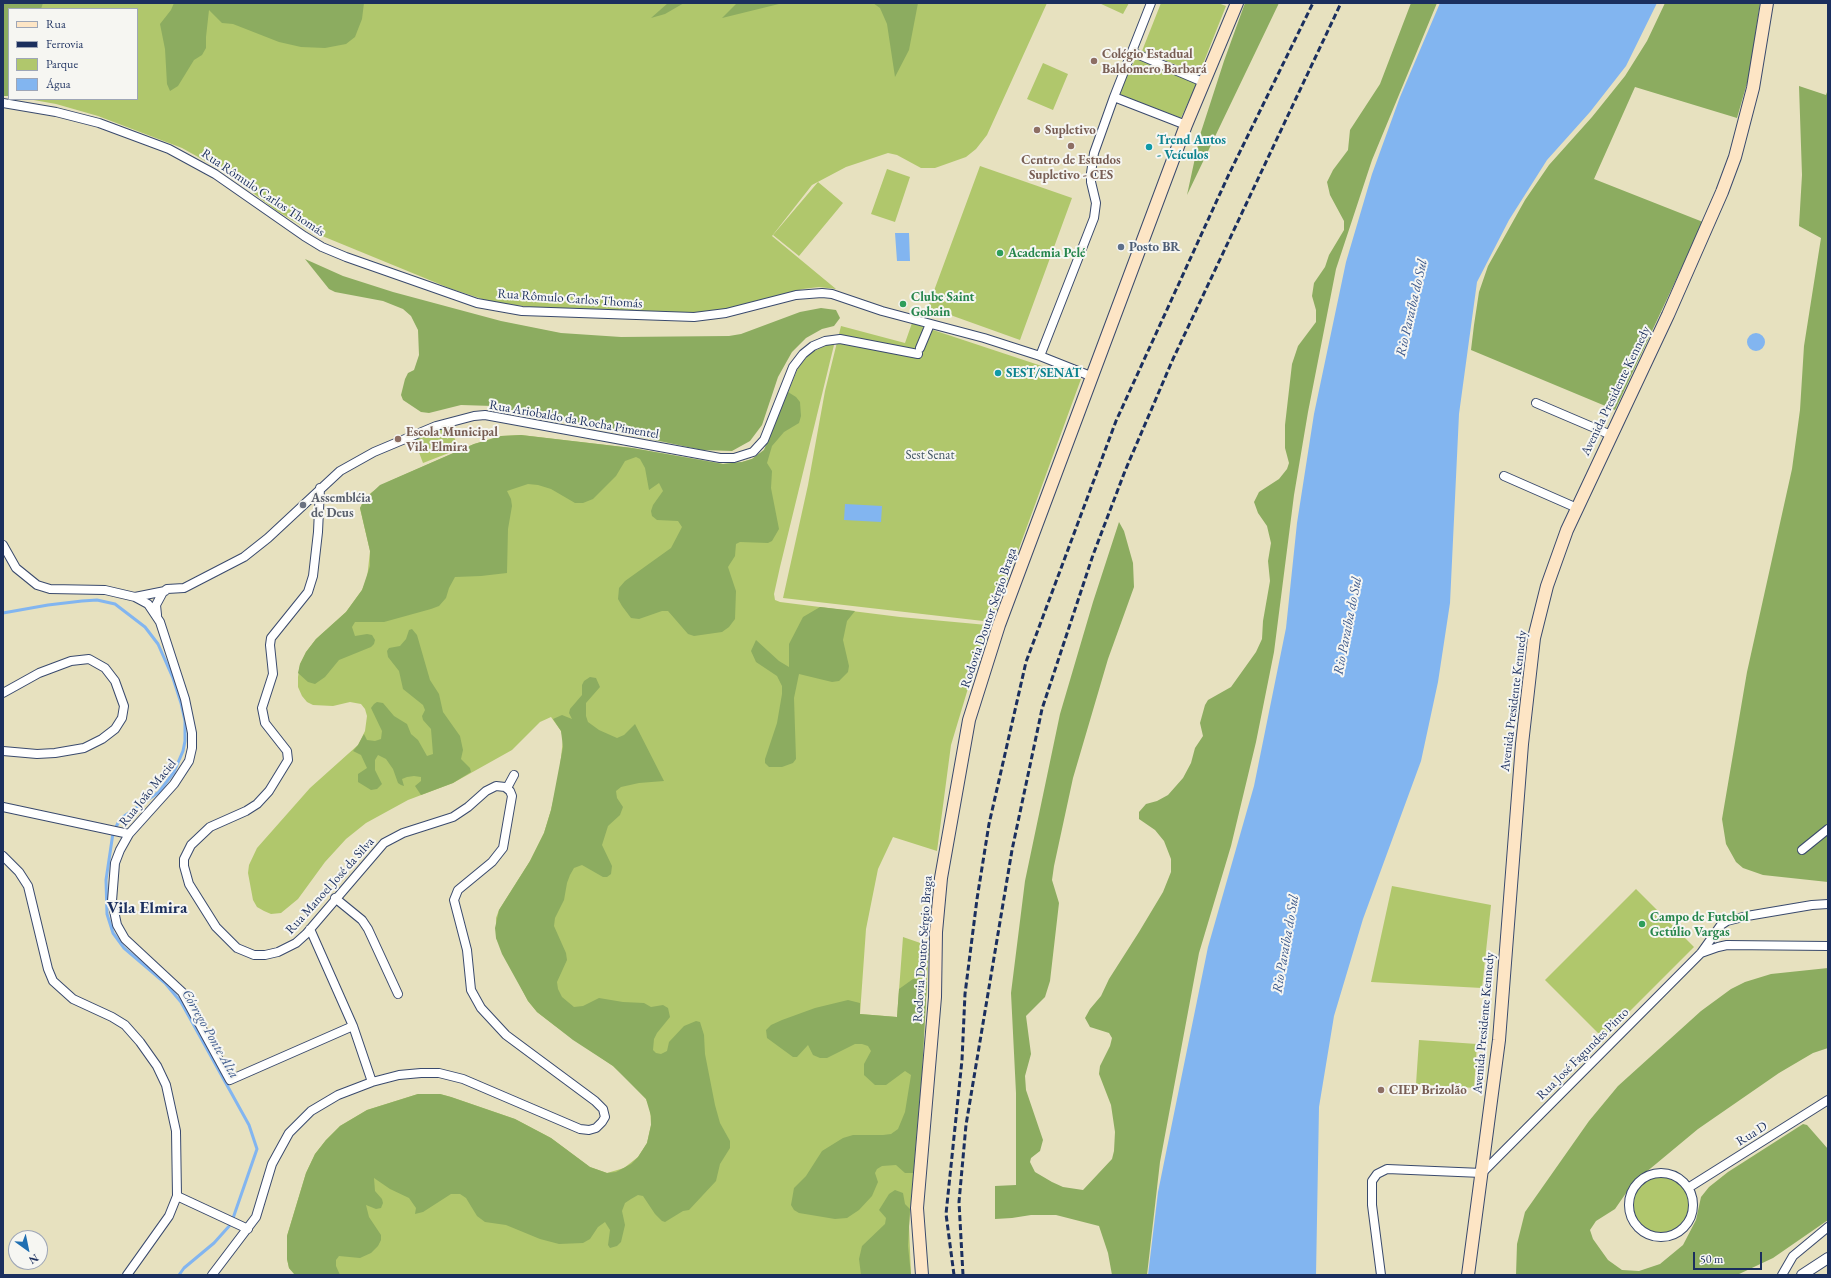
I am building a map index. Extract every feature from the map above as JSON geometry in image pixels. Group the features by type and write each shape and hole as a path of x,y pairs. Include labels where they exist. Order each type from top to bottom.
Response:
{"main road":[{"name":"Rodovia Doutor Sérgio Braga","path":"922,1275 917,1208 935,997 936,932 941,878 969,720 999,625 1186,125 1237,3"},
{"name":"Avenida Presidente Kennedy","path":"1468,1275 1499,1040 1521,760 1534,638 1548,586 1567,530 1668,315 1722,192 1739,144 1753,88 1768,3"}],"street":[{"path":"1040,356 1094,218 1096,203 1091,182 1092,163 1099,136 1151,3"},
{"path":"1132,52 1203,82"},
{"path":"1114,97 1186,125"},
{"name":"Rua Rômulo Carlos Thomás","path":"3,103 56,112 99,123 169,149 215,174 322,247 346,257 477,303 522,311 694,317 726,313 796,295 822,293 1040,356 1093,377"},
{"name":"Rua Ariobaldo da Rocha Pimentel","path":"135,597 150,595 168,589 184,588 244,557 268,538 340,471 374,452 436,426 474,416 485,415 720,458 740,457 753,452 764,440 791,371 803,354 813,346 825,341 840,339 919,351 930,324"},
{"path":"1536,403 1611,435"},
{"path":"1504,476 1577,508"},
{"name":"Rua Manoel José da Silva","path":"320,488 318,532 313,576 308,592 271,638 270,652 274,670 262,708 265,723 287,751 288,760 276,781 260,801 246,811 217,823 204,831 191,845 184,859 184,866 189,884 207,914 226,938 243,951 260,955 278,952 296,943 310,929 377,849 388,840 457,815 492,788 500,786 507,788"},
{"path":"3,545 16,568 37,586 50,589 105,590 135,597 148,604 157,615"},
{"path":"157,615 155,609 160,595 168,589"},
{"name":"Rua João Maciel","path":"157,615 166,638 188,712 192,733 191,755 178,778 129,834 117,856 113,878 112,901 118,925 130,945 182,992 230,1080 353,1026"},
{"path":"3,693 39,673 71,661 89,659 105,668 115,681 124,706 122,718 115,729 102,739 84,748 55,753 3,751"},
{"path":"212,1275 248,1229 258,1212 274,1159 283,1141 295,1126 311,1111 328,1100 372,1082 411,1073 445,1074 463,1079 580,1129 593,1129 605,1119 603,1109 595,1101 506,1035 484,1011 471,990 467,950 454,900 458,890 492,862 503,848 512,796 507,788 514,774"},
{"path":"3,807 129,834"},
{"path":"1802,850 1828,829"},
{"path":"3,856 19,872 28,886 48,969 53,981 73,999 106,1014 125,1025 140,1042 161,1074 168,1091 175,1119 177,1145 177,1196 169,1216 127,1275"},
{"path":"335,898 362,920 368,929 398,994"},
{"name":"Rua José Fagundes Pinto","path":"1482,1172 1702,953 1716,930 1727,921 1812,905 1828,904"},
{"path":"310,929 353,1026 372,1082"},
{"name":"Rua José Fagundes Pinto","path":"1702,953 1726,945 1828,946"},
{"name":"Rua D","path":"1688,1188 1828,1100"},
{"path":"1381,1275 1372,1205 1372,1181 1375,1175 1387,1169 1482,1172"},
{"path":"1664,1174 1679,1179 1688,1188 1693,1200 1692,1212 1688,1222 1680,1231 1669,1236 1658,1237 1644,1231 1635,1223 1630,1209 1631,1198 1635,1188 1643,1180 1653,1175 1664,1174"},
{"path":"177,1196 248,1229"},
{"path":"1782,1275 1792,1256 1828,1227"},
{"path":"1802,1275 1828,1258"}],"green space":[{"path":"3,3 1047,3 987,135 976,149 966,157 935,168 921,168 897,155 888,153 846,167 812,185 772,236 836,289 819,287 803,289 729,310 691,313 531,307 491,302 449,288 310,231 277,211 225,172 182,148 98,116 56,104 34,100 138,100 138,8 8,8 8,96 3,96"},
{"path":"3,3 43,3 41,8 8,8 8,96 3,96"},
{"path":"174,3 364,3 362,19 355,37 346,44 325,48 301,47 279,42 233,24 222,23 209,10 206,48 202,55 194,60 178,86 170,91 167,84 165,49 160,24 171,10"},
{"path":"668,3 684,3 665,14 651,18"},
{"path":"737,3 783,3 722,18"},
{"path":"873,3 918,3 909,50 895,77 887,24 880,8"},
{"path":"1099,3 1129,3 1123,14"},
{"path":"1161,3 1218,3 1226,6 1199,74 1142,51"},
{"path":"1245,3 1279,3 1187,195 1200,135"},
{"path":"1411,3 1437,3 1372,160 1336,269 1308,412 1294,495 1274,652 1256,742 1231,846 1199,953 1160,1162 1147,1275 1112,1275 1108,1253 1099,1226 1056,1215 1031,1215 995,1219 995,1186 1016,1185 1016,1093 1011,993 1025,881 1060,714 1093,602 1119,522 1124,531 1133,563 1134,587 1108,659 1073,778 1054,866 1052,880 1059,903 1050,981 1045,997 1026,1016 1031,1054 1025,1076 1026,1090 1043,1140 1040,1151 1031,1158 1030,1162 1035,1172 1052,1182 1063,1187 1083,1190 1112,1159 1115,1132 1111,1105 1099,1074 1100,1066 1110,1046 1112,1038 1109,1033 1090,1027 1085,1018 1090,1009 1101,996 1109,979 1163,892 1171,872 1171,859 1164,841 1155,830 1139,819 1139,812 1146,804 1157,801 1168,795 1183,778 1191,763 1195,748 1203,736 1200,723 1205,705 1208,700 1231,687 1256,652 1262,639 1263,621 1270,581 1268,561 1271,543 1267,526 1258,513 1254,502 1259,492 1279,479 1287,469 1289,463 1285,448 1285,425 1292,364 1298,346 1316,322 1316,310 1312,296 1314,283 1325,267 1329,255 1344,230 1344,221 1330,195 1327,182 1333,170 1348,150 1350,130 1380,84"},
{"path":"1665,3 1760,3 1749,76 1737,118 1635,87 1594,179 1703,222 1615,410 1471,350 1474,325 1479,292 1488,266 1525,200 1549,165 1592,117 1625,76 1647,41"},
{"path":"1136,58 1197,83 1181,118 1118,94"},
{"path":"1043,63 1068,74 1053,110 1027,99"},
{"path":"1799,86 1826,95 1828,89 1828,882 1763,875 1743,868 1736,862 1726,844 1722,819 1747,672 1792,469 1800,410 1804,346 1821,238 1799,226 1802,175"},
{"name":"Academia Pelé","path":"980,166 1072,198 1020,340 928,307"},
{"path":"887,169 910,177 895,222 871,214"},
{"path":"818,182 843,203 799,256 773,235"},
{"path":"305,259 343,276 393,292 501,321 561,333 621,337 729,336 741,334 800,312 821,308 836,310 840,318 834,326 822,329 806,338 792,352 778,377 762,425 750,441 732,451 702,450 493,406 461,405 429,413 421,412 403,400 401,395 405,379 408,373 414,370 419,355 418,330 411,316 403,309 383,301 335,292 329,289"},
{"name":"Sest Senat","path":"912,323 1081,379 992,622 783,598 808,485 825,391 841,326 905,343"},
{"path":"827,345 834,345 780,567 774,594 775,600 780,602 900,617 987,625 951,745 937,851 893,837 878,869 866,929 860,1014 897,1017 903,937 929,946 922,1071 909,1226 911,1275 295,1275 289,1268 287,1259 287,1236 306,1173 315,1154 326,1140 340,1126 367,1110 418,1094 440,1094 515,1119 551,1138 590,1167 607,1173 624,1168 638,1157 647,1143 651,1125 650,1108 646,1099 625,1077 613,1066 537,1012 528,1001 496,938 496,918 499,910 530,861 544,833 551,810 559,776 563,739 561,731 551,717 540,722 512,750 453,783 408,800 366,823 346,839 325,862 298,899 281,913 271,914 264,911 257,907 253,900 248,873 249,865 257,848 310,788 358,745 365,731 367,716 365,709 361,704 350,702 333,706 313,705 307,702 302,696 298,687 300,664 306,652 316,639 346,612 362,590 367,579 370,551 360,508 364,499 372,492 390,481 474,444 501,436 521,435 632,448 723,464 742,462 752,459 764,450 798,368 810,353"},
{"path":"788,392 796,397 800,402 801,416 799,423 784,432 772,446 767,463 772,471 771,488 779,529 772,541 768,543 740,542 736,544 735,556 728,567 736,591 735,619 729,627 722,632 694,636 688,634 668,611 662,611 639,619 631,618 618,599 619,588 625,581 671,548 682,527 678,521 657,520 652,516 651,511 653,505 663,491 659,483 649,490 645,468 640,459 636,457 625,461 616,476 593,499 583,503 575,503 551,489 538,485 528,484 507,491 511,499 512,506 508,529 507,573 455,577 446,598 439,606 384,622 355,622 352,627 355,636 367,634 372,635 375,640 371,647 339,660 325,677 315,684 308,682 298,673 300,664 306,652 316,639 346,612 362,590 370,566 370,551 360,508 365,499 380,485 474,444 501,436 521,435 632,448 723,464 742,462 752,459 764,450"},
{"path":"449,425 459,449 423,463 414,439"},
{"path":"820,607 855,611 847,621 843,640 849,666 848,672 839,681 832,682 799,674 794,698 796,759 793,763 782,767 769,767 765,763 765,759 777,723 782,686 777,676 756,662 751,651 756,640 779,661 789,667 789,644 803,617"},
{"path":"412,629 417,635 430,680 439,694 443,712 460,736 463,750 461,759 470,768 471,772 453,783 421,795 415,786 421,781 421,777 414,776 402,779 404,786 401,785 398,783 393,769 386,759 378,755 375,760 375,770 382,784 377,789 371,790 358,782 358,774 367,768 361,755 353,751 364,734 367,740 375,741 381,739 382,731 371,708 377,702 383,703 394,716 407,724 411,734 418,740 427,756 433,754 431,729 423,720 422,716 425,710 423,705 403,689 399,671 388,657 387,651 389,648 400,646 406,639 409,630"},
{"path":"590,677 596,678 600,687 586,703 586,716 588,722 599,730 617,738 624,735 635,724 664,781 639,783 621,787 616,791 617,798 623,807 620,815 608,826 602,845 612,866 611,874 607,877 603,877 582,865 574,868 570,875 564,900 555,918 554,926 566,953 567,960 557,982 558,989 562,997 574,1007 583,1006 599,998 623,1002 644,1003 651,1007 663,1005 668,1008 670,1017 654,1039 653,1050 656,1053 661,1054 667,1051 669,1042 684,1026 696,1021 700,1022 704,1035 705,1054 715,1105 720,1123 730,1141 730,1148 720,1164 716,1181 689,1210 683,1211 665,1222 655,1214 643,1196 638,1195 631,1199 625,1203 622,1211 625,1225 621,1242 617,1246 610,1248 608,1245 610,1230 605,1222 598,1227 590,1239 583,1243 559,1244 540,1239 506,1225 485,1222 477,1216 466,1198 460,1194 451,1194 423,1212 415,1214 416,1208 409,1198 390,1189 374,1178 375,1191 382,1199 383,1203 381,1208 376,1209 366,1205 369,1217 381,1235 381,1240 378,1246 371,1253 360,1258 339,1256 336,1260 336,1266 340,1275 295,1275 289,1268 287,1259 287,1236 306,1173 315,1154 326,1140 340,1126 367,1110 418,1094 440,1094 515,1119 551,1138 590,1167 607,1173 616,1172 631,1164 638,1157 647,1143 651,1125 651,1116 646,1099 613,1066 573,1040 537,1012 528,1001 502,954 496,938 495,928 499,910 530,861 544,833 551,810 563,747 561,731 553,719 562,715 572,719 569,713 570,709 582,695 582,685 584,681"},
{"path":"1392,886 1491,905 1482,988 1371,982"},
{"path":"1636,889 1694,947 1603,1038 1545,980"},
{"path":"1828,968 1828,1048 1813,1053 1779,1073 1698,1129 1633,1183 1615,1209 1596,1221 1590,1230 1593,1239 1608,1260 1622,1270 1639,1271 1660,1264 1683,1245 1696,1220 1701,1197 1709,1187 1728,1172 1803,1124 1807,1125 1828,1149 1828,1220 1773,1258 1737,1275 1516,1275 1517,1244 1525,1212 1589,1121 1618,1086 1701,1011 1731,989 1745,982 1771,974"},
{"path":"913,979 922,979 927,982 922,1071 913,1173 905,1173 896,1165 882,1166 877,1169 875,1173 878,1182 872,1196 859,1210 847,1218 835,1219 799,1213 794,1210 791,1205 794,1188 806,1176 822,1151 843,1138 853,1135 891,1134 898,1129 905,1112 911,1075 905,1071 886,1085 875,1085 864,1075 864,1064 871,1051 868,1046 855,1044 827,1058 820,1058 813,1055 808,1045 797,1057 793,1057 767,1038 766,1030 771,1025 782,1020 815,1008 848,1000 860,1003 860,1014 897,1017 899,989"},
{"path":"1419,1040 1477,1044 1474,1088 1416,1084"},
{"path":"1655,1174 1667,1174 1683,1183 1690,1193 1692,1205 1690,1217 1683,1227 1667,1236 1655,1236 1644,1231 1635,1222 1630,1211 1630,1199 1635,1188 1644,1179"},
{"path":"895,1190 903,1193 905,1204 910,1209 908,1246 911,1275 861,1275 859,1259 862,1246 885,1224 886,1218 879,1210 889,1194"}],"water":[{"name":"Rio Paraíba do Sul","path":"1440,3 1657,3 1626,66 1590,112 1547,160 1509,220 1477,282 1459,414 1450,603 1438,682 1421,761 1363,919 1334,1016 1319,1107 1316,1275 1148,1275 1158,1192 1208,947 1254,786 1286,628 1297,523 1314,414 1346,262 1372,174 1400,97"},
{"path":"895,233 909,233 910,261 897,261"},
{"path":"1752,333 1760,333 1765,338 1763,349 1760,351 1752,351 1747,346 1747,338"},
{"path":"845,504 882,506 881,522 844,520"}],"waterway":[{"name":"Córrego Ponte Alta","path":"3,613 82,601 97,600 115,604 145,627 158,644 173,678 181,703 185,721 185,741 183,751 174,772 159,792 120,819 113,833 106,880 107,914 113,933 124,948 165,983 181,1002 249,1125 257,1149 231,1224 214,1243 184,1268 179,1275"}],"railway":[{"path":"954,1275 946,1214 962,1060 965,994 977,899 989,824 1026,662 1116,421 1229,174 1313,3"},
{"path":"963,1275 959,1202 966,1125 1012,850 1042,709 1093,555 1125,471 1173,359 1341,3"}],"place":[{"name":"Colégio Estadual Baldomero Barbará","path":"1094,61"},
{"name":"Supletivo","path":"1037,130"},
{"name":"Centro de Estudos Supletivo - CES","path":"1071,146"},
{"name":"Trend Autos - Veículos","path":"1149,147"},
{"name":"Posto BR","path":"1121,247"},
{"name":"Academia Pelé","path":"1000,253"},
{"name":"Clube Saint Gobain","path":"903,304"},
{"name":"SEST/SENAT","path":"998,373"},
{"name":"Escola Municipal Vila Elmira","path":"398,439"},
{"name":"Assembléia de Deus","path":"303,505"},
{"name":"Campo de Futebol Getúlio Vargas","path":"1642,924"},
{"name":"CIEP Brizolão","path":"1381,1090"}],"district":[{"name":"Vila Elmira","path":"147,908"}]}
